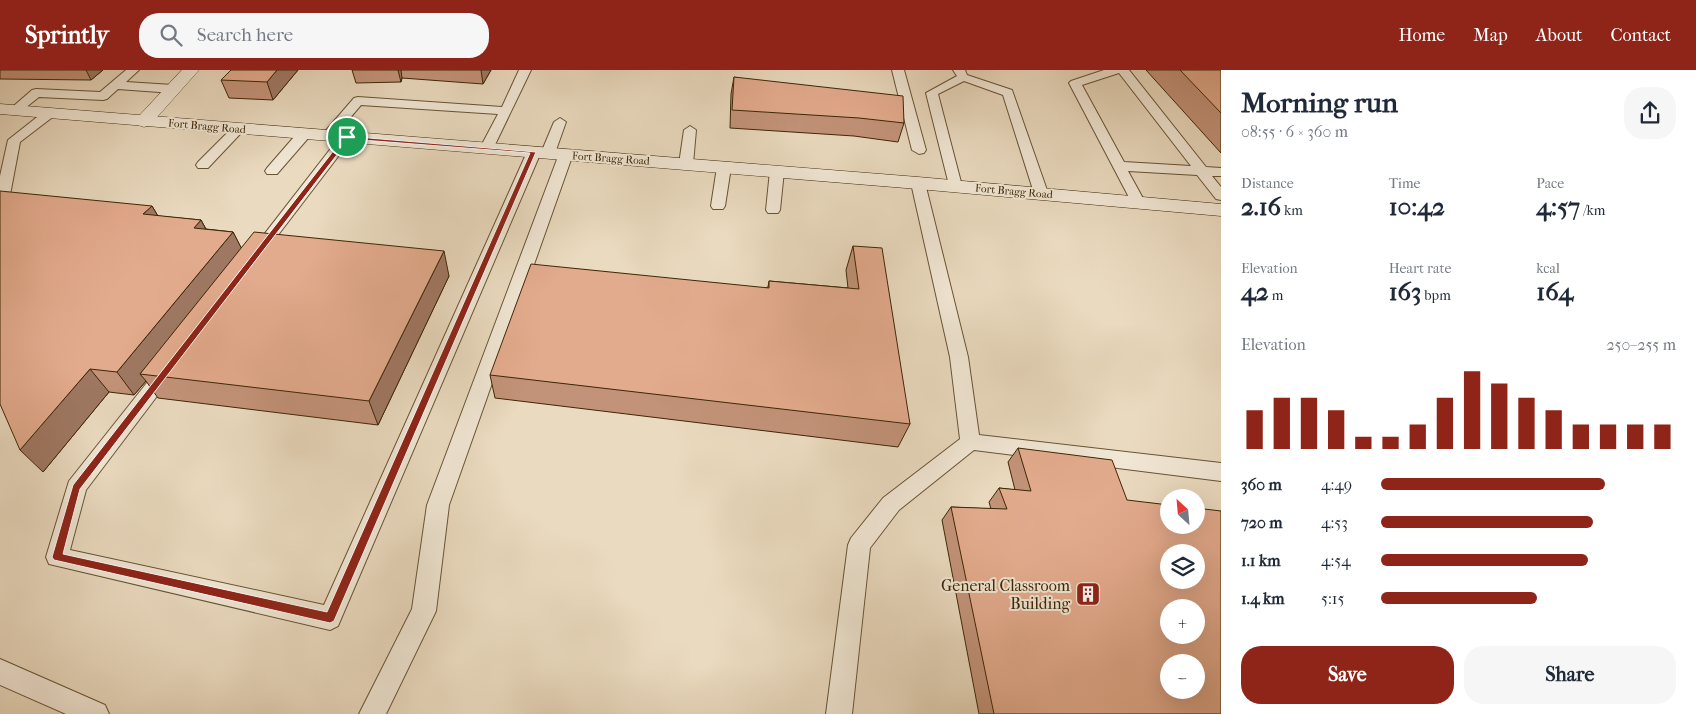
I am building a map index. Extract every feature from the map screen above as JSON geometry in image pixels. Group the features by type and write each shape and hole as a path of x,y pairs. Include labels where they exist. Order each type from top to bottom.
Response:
{"main road":[{"path":"144,120 191,70"},
{"name":"Fort Bragg Road","path":"8,110 918,182 1221,210"}],"lane":[{"path":"80,116 133,70"},
{"path":"487,148 525,70"},
{"path":"898,70 920,101 955,186"},
{"path":"1116,70 1075,83 1138,202"},
{"path":"1123,70 1221,196"},
{"path":"920,101 961,73 1008,93 1042,194"},
{"path":"115,85 173,89"},
{"path":"8,110 36,93 103,96"},
{"path":"251,262 338,136 358,101 506,111"},
{"path":"919,150 920,101"},
{"path":"3,196 14,140 50,113"},
{"path":"372,714 424,611 438,505 560,122"},
{"path":"203,164 239,128"},
{"path":"686,164 690,130"},
{"path":"272,171 305,133"},
{"path":"180,353 76,488 57,557 330,618 386,492 549,153"},
{"path":"1119,166 1221,172"},
{"path":"718,206 724,167"},
{"path":"773,210 777,171"},
{"path":"918,182 959,357 970,442"},
{"path":"839,714 859,545 891,504 970,442 1221,472"},
{"path":"0,672 96,714"}],"building":[{"path":"231,70 277,70 267,82 221,80"},
{"path":"1180,70 1221,70 1221,113"},
{"path":"734,77 903,96 904,123 859,118 732,110"},
{"path":"0,191 152,206 143,214 201,220 194,228 233,232 117,372 90,369 20,450 0,404"},
{"path":"254,232 444,251 369,401 140,374"},
{"path":"853,246 882,248 910,424 490,375 531,264 769,288 769,281 859,289"},
{"name":"General Classroom Building","path":"1018,448 1112,460 1127,500 1160,504 1160,534 1205,534 1205,509 1221,511 1221,714 994,714 951,507 1007,509 999,488 1031,491"}],"place":[{"name":"General Classroom Building","path":"1088,594"}],"route":[{"path":"347,137 534,152 330,618 57,557 76,488 347,137"}]}
